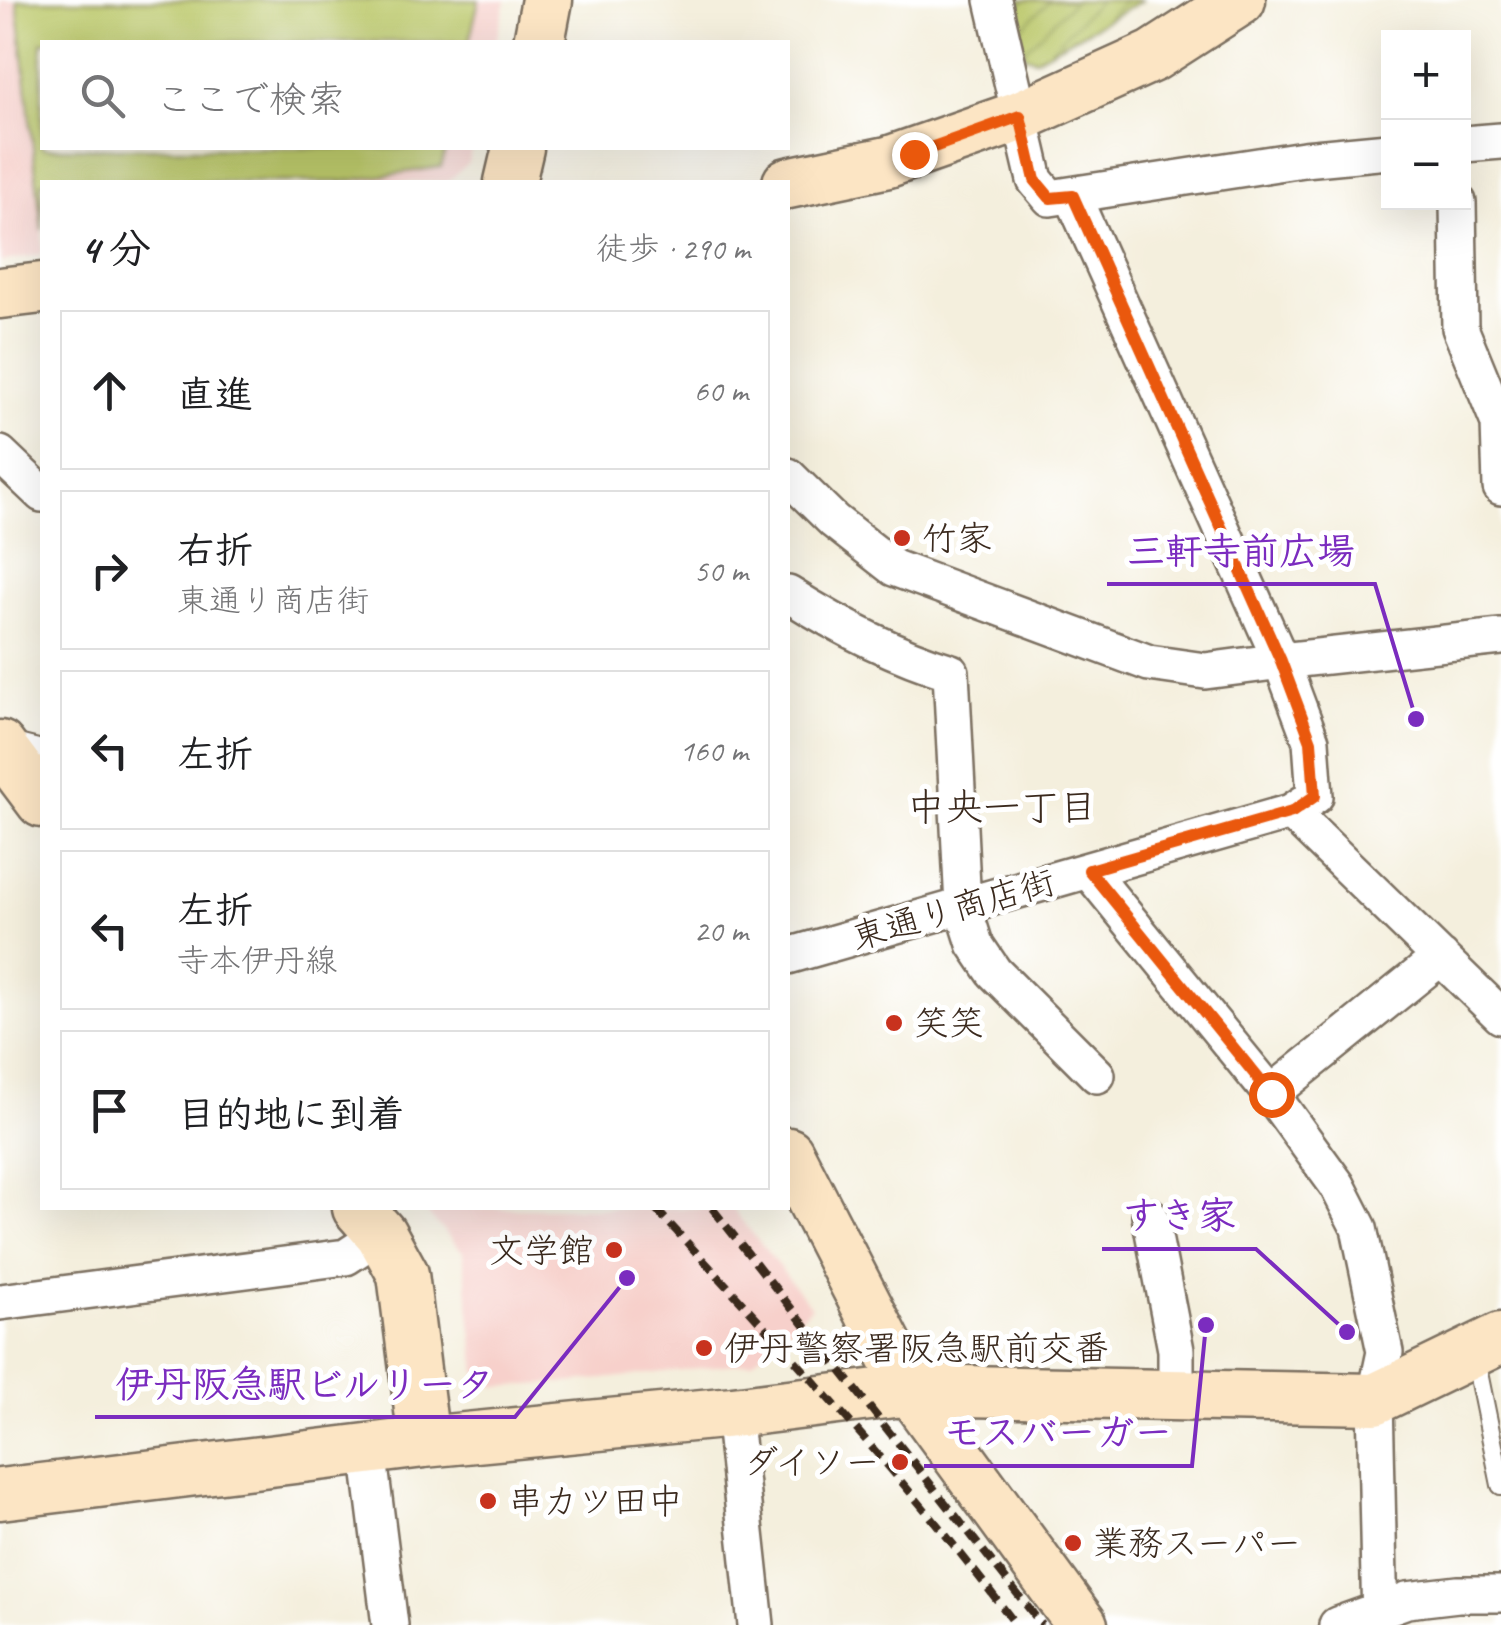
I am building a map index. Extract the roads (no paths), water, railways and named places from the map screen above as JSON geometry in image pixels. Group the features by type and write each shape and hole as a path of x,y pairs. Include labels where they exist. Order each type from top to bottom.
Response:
{"street":[{"path":"539,40 547,0"},
{"path":"993,0 1035,180 1050,198 1304,159 1381,152"},
{"path":"790,183 888,162 1020,116 1153,56 1240,0"},
{"path":"1471,143 1501,141"},
{"path":"510,180 518,150"},
{"path":"1073,196 1281,661 1311,741 1315,796 1292,812 1501,1016"},
{"path":"1458,210 1460,328 1499,422 1501,487"},
{"path":"0,293 40,288"},
{"path":"0,454 40,492"},
{"path":"790,478 834,520 894,568 1148,663 1205,671 1501,637"},
{"path":"790,595 903,658 951,672 962,906 975,944 994,972 1097,1075"},
{"path":"0,746 40,799"},
{"name":"東通り商店街","path":"790,955 1292,812"},
{"path":"1089,870 1271,1094 1337,1185 1359,1228 1385,1352 1375,1399 1380,1617"},
{"path":"1271,1094 1442,957"},
{"path":"790,1157 910,1390 1082,1625"},
{"path":"1150,1216 1176,1350 1176,1394"},
{"path":"0,1302 346,1257 369,1221 395,1254 408,1294 424,1442"},
{"path":"0,1494 424,1442 734,1412 910,1390 1375,1399 1487,1345"},
{"path":"734,1412 756,1625"},
{"path":"368,1450 390,1625"},
{"path":"1337,1625 1380,1617 1407,1600 1501,1594"}],"lane":[{"path":"0,736 20,746 40,750"},
{"path":"0,746 40,764"},
{"path":"1487,1345 1501,1485"}],"railway":[{"path":"657,1210 886,1464 1016,1625"},
{"path":"714,1210 1042,1625"}],"place":[{"name":"竹家","path":"902,538"},
{"name":"三軒寺前広場","path":"1416,719"},
{"name":"笑笑","path":"894,1023"},
{"name":"文学館","path":"614,1250"},
{"name":"伊丹阪急駅ビルリータ","path":"627,1278"},
{"name":"モスバーガー","path":"1206,1325"},
{"name":"すき家","path":"1347,1332"},
{"name":"伊丹警察署阪急駅前交番","path":"704,1348"},
{"name":"ダイソー","path":"900,1462"},
{"name":"串カツ田中","path":"488,1501"},
{"name":"業務スーパー","path":"1073,1543"}],"district":[{"name":"中央一丁目","path":"1002,807"}]}
